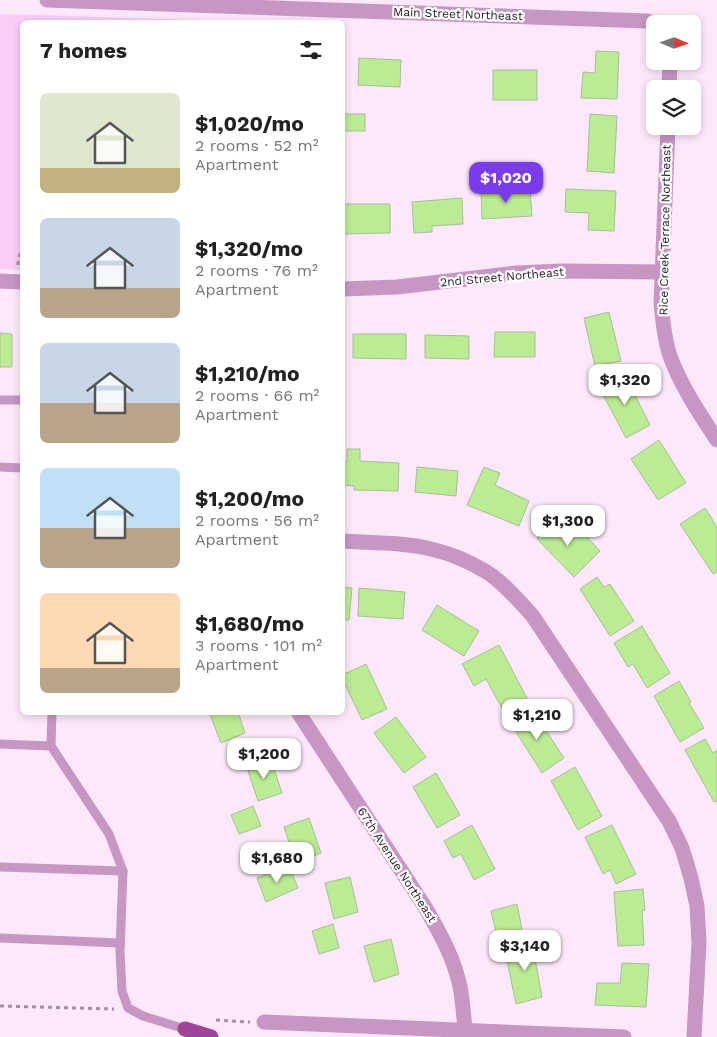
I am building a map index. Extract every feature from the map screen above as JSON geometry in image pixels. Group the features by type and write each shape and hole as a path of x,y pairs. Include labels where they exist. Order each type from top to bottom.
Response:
{"main road":[{"path":"185,1029 211,1037"}],"street":[{"name":"Main Street Northeast","path":"47,0 302,4 646,21"},
{"name":"Rice Creek Terrace Northeast","path":"668,135 661,303 664,328 670,355 681,380 696,408 717,440"},
{"name":"2nd Street Northeast","path":"345,289 397,287 517,273 562,271 662,272"},
{"path":"0,281 20,282"},
{"path":"345,541 402,544 431,549 456,557 486,571 509,590 532,615 669,821 682,848 697,906 699,942 694,1037"},
{"name":"67th Avenue Northeast","path":"300,715 442,936 461,992 465,1030"},
{"path":"264,1022 624,1037"}],"lane":[{"path":"0,400 20,400"},
{"path":"0,467 20,468"},
{"path":"52,715 51,746 109,834 123,871 120,943 122,991 128,1008 143,1016 185,1029"},
{"path":"0,744 51,746"},
{"path":"0,867 123,871"},
{"path":"0,938 120,943"}],"path":[{"path":"0,1006 111,1010"}],"shaded area":[{"path":"0,14 198,20 20,20 20,270 0,269"}],"building":[{"path":"596,51 619,52 617,99 581,98 583,72 595,73"},
{"path":"359,58 401,60 400,87 358,85"},
{"path":"493,70 537,70 537,100 493,100"},
{"path":"345,114 365,114 365,131 345,131"},
{"path":"590,114 617,116 614,173 587,171"},
{"path":"530,189 532,216 482,219 481,191"},
{"path":"566,189 616,191 614,231 588,230 589,213 565,212"},
{"path":"462,198 463,224 432,226 432,232 414,233 412,202"},
{"path":"345,204 390,204 390,233 345,234"},
{"path":"609,312 621,361 595,366 584,318"},
{"path":"495,332 535,332 535,357 494,357"},
{"path":"0,333 12,334 12,367 0,367"},
{"path":"353,334 406,334 406,359 353,358"},
{"path":"425,335 469,336 469,359 425,358"},
{"path":"624,373 650,425 626,438 599,387"},
{"path":"659,440 686,483 658,500 631,459"},
{"path":"347,449 360,449 360,461 399,463 398,491 354,490 354,486 345,485 345,461 347,461"},
{"path":"417,467 458,471 456,496 415,492"},
{"path":"484,467 500,473 495,485 529,501 519,526 467,505"},
{"path":"705,508 717,527 717,572 713,574 680,524"},
{"path":"551,518 566,536 576,525 600,551 574,577 537,539"},
{"path":"597,577 604,587 610,584 634,621 610,636 580,589"},
{"path":"345,587 352,588 349,620 345,620"},
{"path":"359,588 405,592 403,619 358,616"},
{"path":"437,605 479,631 464,656 422,630"},
{"path":"642,626 670,673 647,688 633,664 628,667 614,643"},
{"path":"499,645 528,700 504,712 486,679 474,686 462,664"},
{"path":"366,664 387,709 362,720 345,684 345,674"},
{"path":"679,681 691,702 689,703 704,728 680,742 654,696"},
{"path":"532,709 564,758 542,773 511,724"},
{"path":"210,715 239,715 245,733 221,743"},
{"path":"396,717 426,757 404,773 374,733"},
{"path":"705,739 713,753 717,750 717,801 714,802 685,750"},
{"path":"271,760 282,793 258,801 247,768"},
{"path":"575,767 602,816 578,830 551,781"},
{"path":"436,773 460,815 437,828 413,787"},
{"path":"253,806 261,826 239,834 231,815"},
{"path":"309,818 321,853 288,865 282,848 290,845 284,827"},
{"path":"472,825 495,869 474,880 461,854 453,858 444,841"},
{"path":"612,825 636,874 616,884 610,870 603,874 585,837"},
{"path":"289,866 298,888 266,902 257,878"},
{"path":"350,877 358,912 334,919 325,883"},
{"path":"643,889 645,910 642,911 644,945 618,946 614,892"},
{"path":"517,904 523,934 498,940 491,911"},
{"path":"333,924 339,948 319,954 312,931"},
{"path":"391,939 399,974 374,982 364,946"},
{"path":"541,943 543,957 535,959 542,997 516,1004 505,951"},
{"path":"622,963 649,964 646,1007 595,1005 597,983 620,983"}]}
